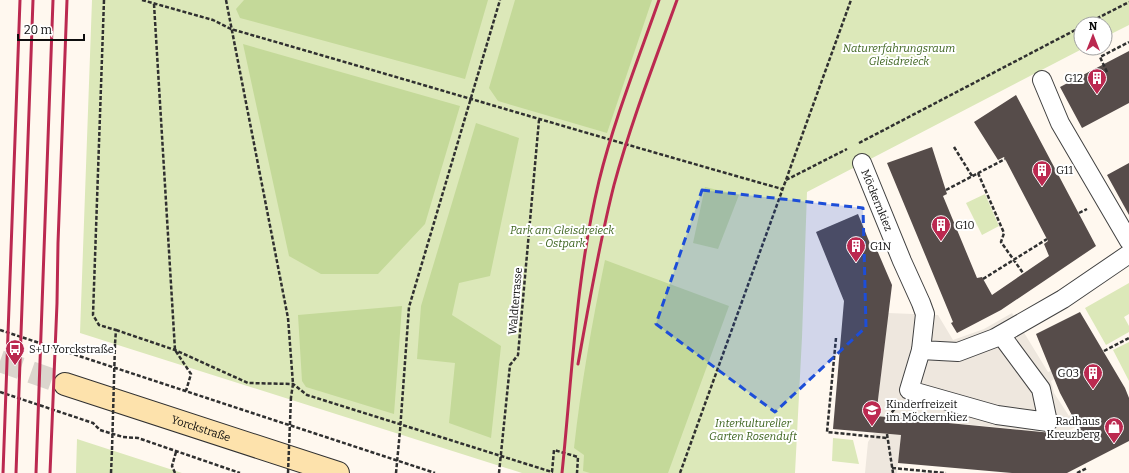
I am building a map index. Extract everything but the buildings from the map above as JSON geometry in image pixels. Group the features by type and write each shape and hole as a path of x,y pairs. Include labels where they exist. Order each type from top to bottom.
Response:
{"main road":[{"name":"Yorckstraße","path":"65,384 338,473"}],"street":[{"path":"1042,80 1060,122 1129,241"},
{"name":"Möckernkiez","path":"862,163 925,314 921,350 909,390 997,415 1048,422 1041,389 1001,335"},
{"path":"921,350 958,352 995,338 1063,299 1129,254"}],"path":[{"path":"104,0 93,315 100,325 175,350 248,383 293,384 307,395 552,472 554,450 578,458 577,473"},
{"path":"142,0 213,20 231,29 782,190"},
{"path":"226,0 288,318 293,384 291,397 288,473"},
{"path":"396,473 409,307 500,0"},
{"path":"680,473 851,0"},
{"path":"1102,16 1129,2"},
{"path":"154,4 175,350 191,374 186,391"},
{"path":"786,181 1073,31"},
{"path":"1107,72 1100,57 1129,42"},
{"name":"Waldterrasse","path":"499,473 510,365 518,355 539,120"},
{"path":"954,147 972,176"},
{"path":"946,190 1005,160"},
{"path":"978,173 1004,233 1001,242 1023,273"},
{"path":"983,279 1047,239"},
{"path":"0,330 435,473"},
{"path":"111,473 116,330"},
{"path":"836,338 827,432 887,438"},
{"path":"1104,351 1129,338"},
{"path":"0,392 93,423 100,430 123,437 138,438 240,473"},
{"path":"887,434 893,473"},
{"path":"175,473 172,466 176,452"},
{"path":"892,468 946,473"},
{"path":"1077,473 1087,468"}],"highlighted area":[{"path":"702,190 863,208 866,327 775,412 656,324"}],"green space":[{"name":"Park am Gleisdreieck - Ostpark","path":"92,0 1129,0 1129,25 1113,33 1113,16 1073,16 1073,54 807,192 795,473 522,473 80,333"},
{"path":"244,0 488,0 465,79 240,18 236,9"},
{"path":"515,0 652,0 607,133 498,101 489,88"},
{"path":"243,44 460,106 425,224 378,274 321,274 289,256"},
{"path":"476,123 519,138 490,276 459,283 452,315 501,346 491,438 449,423 455,363 417,359 421,306"},
{"path":"705,187 739,195 718,249 693,243"},
{"path":"985,194 999,226 982,235 966,203"},
{"path":"605,260 729,306 668,473 590,473 583,471 584,455 574,448 587,354"},
{"path":"1129,283 1129,314 1124,317 1129,326 1129,332 1106,345 1085,308"},
{"path":"402,306 394,414 306,387 302,381 298,315"},
{"path":"1129,342 1129,381 1113,350"},
{"path":"833,438 853,440 859,464 832,461"},
{"path":"77,439 182,473 76,473"}],"shaded area":[{"path":"888,313 938,315 953,340 984,329 1012,313 1048,372 1051,371 1054,379 1051,381 1054,393 1069,416 1071,414 1078,426 1063,433 876,416"},
{"path":"874,433 901,435 897,473 865,473 868,442"}],"tunnel":[{"path":"0,361 65,384"}],"railway":[{"path":"3,473 20,0"},
{"path":"16,473 33,0"},
{"path":"36,473 53,0"},
{"path":"50,473 67,0"},
{"path":"562,473 580,290 591,217 612,135 659,0"},
{"path":"578,364 599,252 614,185 636,115 677,0"}],"place":[{"name":"G12","path":"1097,95"},
{"name":"G11","path":"1042,187"},
{"name":"G10","path":"941,242"},
{"name":"G1N","path":"856,263"},
{"name":"S+U Yorckstraße","path":"15,366"},
{"name":"G03","path":"1093,390"},
{"name":"Kinderfreizeit im Möckernkiez","path":"872,427"},
{"name":"Radhaus Kreuzberg","path":"1114,444"}],"park label":[{"name":"Naturerfahrungsraum Gleisdreieck","path":"899,54"},
{"name":"Interkultureller Garten Rosenduft","path":"753,429"}]}
